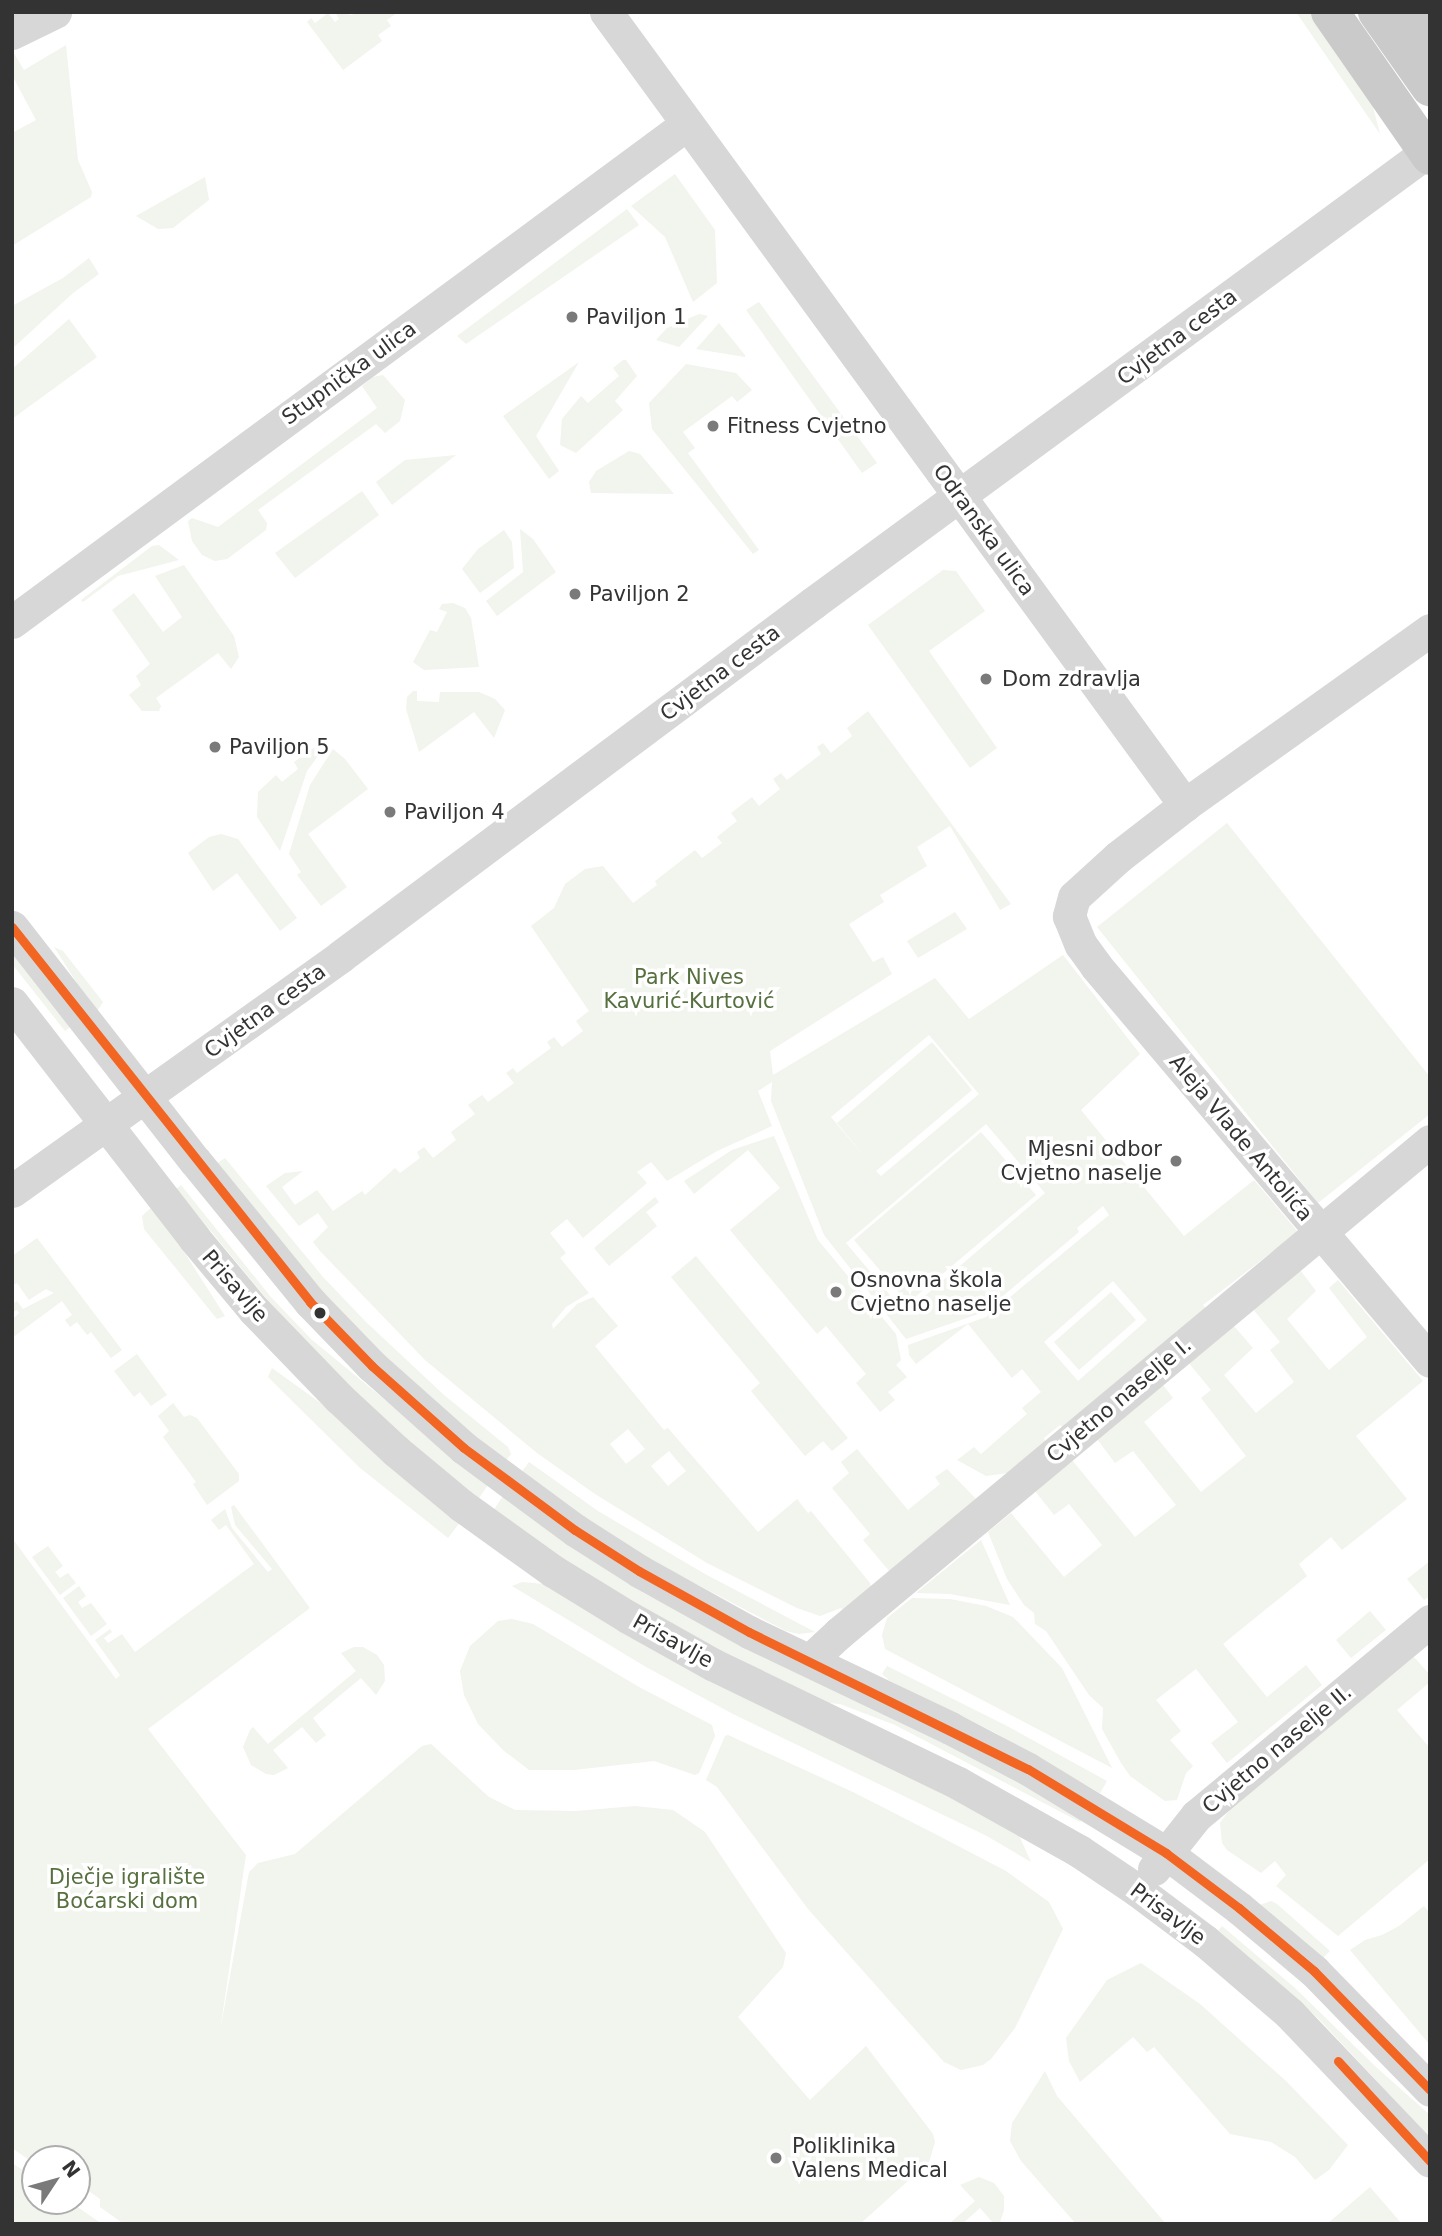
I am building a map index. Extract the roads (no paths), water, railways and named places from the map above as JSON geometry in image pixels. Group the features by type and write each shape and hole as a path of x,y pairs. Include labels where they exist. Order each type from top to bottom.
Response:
{"main road":[{"path":"1330,12 1428,154"},
{"path":"1377,12 1430,87"},
{"path":"1415,12 1430,34"}],"street":[{"path":"12,33 55,12"},
{"name":"Odranska ulica","path":"606,12 1185,805"},
{"name":"Stupnička ulica","path":"12,622 687,124"},
{"name":"Cvjetna cesta","path":"12,1191 362,941 960,496 1428,154"},
{"path":"1185,805 1430,630"},
{"name":"Aleja Vlade Antolića","path":"1185,805 1082,888 1069,906 1073,930 1096,966 1430,1361"},
{"path":"12,927 144,1097 326,1319 401,1393 464,1448 535,1502 618,1558 738,1626 950,1728 1028,1769 1166,1853 1248,1915 1314,1971 1430,2090"},
{"name":"Prisavlje","path":"12,1003 215,1264 273,1330 348,1407 461,1505 553,1571 648,1629 714,1665 958,1783 1079,1852 1137,1891 1205,1941 1289,2013 1430,2161"},
{"name":"Cvjetno naselje I.","path":"810,1660 1430,1141"},
{"name":"Cvjetno naselje II.","path":"1137,1891 1196,1816 1430,1621"}],"place":[{"name":"Paviljon 1","path":"572,317"},
{"name":"Fitness Cvjetno","path":"713,426"},
{"name":"Paviljon 2","path":"575,594"},
{"name":"Dom zdravlja","path":"986,679"},
{"name":"Paviljon 5","path":"215,747"},
{"name":"Paviljon 4","path":"390,812"},
{"name":"Mjesni odbor Cvjetno naselje","path":"1176,1161"},
{"name":"Osnovna škola Cvjetno naselje","path":"836,1292"},
{"name":"Poliklinika Valens Medical","path":"776,2158"}],"park label":[{"name":"Park Nives Kavurić-Kurtović","path":"689,989"},
{"name":"Dječje igralište Boćarski dom","path":"127,1889"}]}
